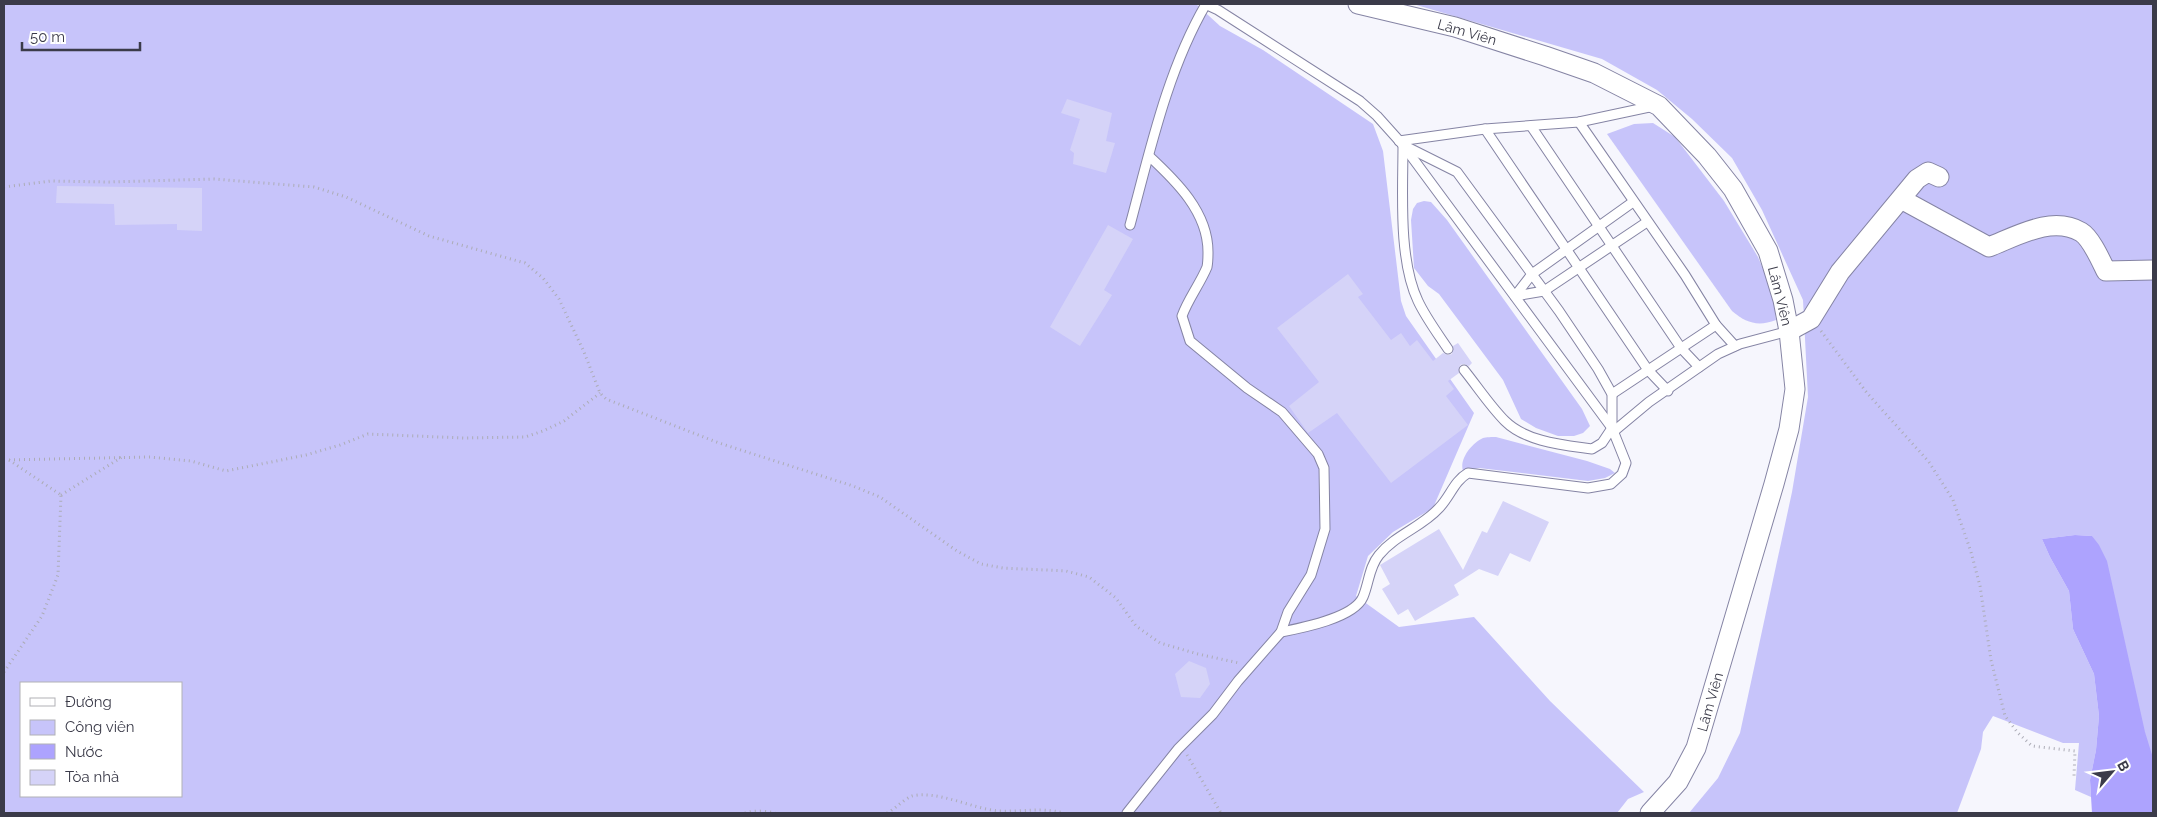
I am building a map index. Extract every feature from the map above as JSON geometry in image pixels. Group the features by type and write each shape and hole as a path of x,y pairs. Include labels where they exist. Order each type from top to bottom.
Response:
{"street":[{"name":"Lâm Viên","path":"1358,4 1455,28 1544,56 1594,73 1659,106 1707,156 1733,189 1768,251 1784,300 1790,331 1795,389 1788,430 1768,505 1696,748 1678,782 1650,813"},
{"path":"1790,331 1811,319 1840,272 1917,179 1928,172 1939,177"},
{"path":"1901,200 1989,247 2041,226 2062,226 2082,232 2096,250 2106,271 2153,270"}],"lane":[{"path":"1130,225 1178,60 1190,31 1206,4 1360,101 1377,116 1401,143 1612,430 1626,464 1622,474 1612,484 1588,488 1468,473 1461,477 1439,509 1378,555 1368,577 1364,596 1359,604 1331,619 1281,632"},
{"path":"1401,143 1485,129 1579,122 1659,106"},
{"path":"1579,122 1685,274 1716,325 1735,346"},
{"path":"1531,126 1681,348 1700,367"},
{"path":"1485,129 1565,250 1648,370 1668,391"},
{"path":"1401,143 1457,172 1532,274 1598,369 1612,394 1612,430"},
{"path":"1401,143 1402,207 1407,266 1418,301 1448,349"},
{"path":"1127,813 1182,746 1214,714 1252,665 1281,632 1288,612 1311,575 1325,529 1324,468 1318,454 1282,412 1247,388 1190,341 1182,316 1208,265 1208,242 1200,215 1174,179 1149,156"},
{"path":"1515,296 1532,274 1633,202"},
{"path":"1515,296 1544,291 1647,222"},
{"path":"1612,394 1716,325"},
{"path":"1464,370 1505,421 1519,432 1567,445 1592,449 1602,443 1612,430 1649,402 1668,391 1718,354 1735,346 1790,331"}],"path":[{"path":"4,187 51,181 108,182 214,179 314,187 346,197 429,236 525,263 542,278 559,299 584,352 600,393 617,405 719,443 853,486 880,497 957,551 981,564 1002,568 1066,571 1089,577 1116,598 1136,626 1160,643 1198,654 1252,665"},
{"path":"1811,319 1867,393 1930,462 1953,500 1971,552 1980,586 1991,660 2005,716 2018,733 2032,746 2075,750 2074,776"},
{"path":"4,460 124,456 191,461 226,471 306,455 368,434 464,438 524,437 564,421 600,393"},
{"path":"60,495 124,456"},
{"path":"9,460 60,495"},
{"path":"4,672 42,616 58,575 60,495"},
{"path":"1182,746 1222,813"},
{"path":"887,813 911,796 920,795 936,796 976,807 1000,811 1049,809 1064,813"},
{"path":"745,813 768,811 775,813"}],"green space":[{"path":"4,4 1196,4 1220,26 1263,50 1373,124 1383,151 1401,301 1406,316 1474,413 1433,508 1393,532 1368,556 1356,596 1399,627 1474,617 1550,701 1644,792 1628,799 1617,813 4,813"},
{"path":"1413,4 2153,4 2153,764 2092,536 2075,535 2042,539 2069,591 2073,629 2094,674 2099,716 2096,750 2090,780 2091,797 2075,790 2079,743 2063,743 1993,716 1983,732 1981,749 1957,813 1689,813 1718,778 1740,733 1792,492 1808,397 1803,300 1762,210 1732,158 1692,119 1657,90 1602,59"},
{"path":"1653,123 1675,137 1724,201 1758,257 1773,293 1776,320 1753,323 1732,311 1607,134 1634,124"},
{"path":"1431,202 1447,220 1582,409 1590,426 1583,433 1574,436 1558,436 1536,428 1521,419 1503,380 1439,294 1428,286 1414,268 1411,220 1413,209 1417,203"},
{"path":"1496,437 1587,461 1610,469 1615,473 1605,478 1588,481 1479,468 1463,471 1463,461 1471,447 1483,438"}],"water":[{"path":"2075,535 2092,536 2107,561 2145,732 2153,758 2153,813 2092,813 2090,780 2096,750 2099,716 2094,674 2073,629 2069,591 2042,539"}],"building":[{"path":"1067,99 1112,113 1106,141 1115,143 1106,173 1073,164 1074,153 1070,150 1080,119 1061,113"},
{"path":"57,186 202,188 202,231 177,230 177,224 115,225 114,204 56,203"},
{"path":"1108,225 1133,239 1104,290 1112,295 1080,346 1050,327"},
{"path":"1348,274 1363,294 1358,297 1391,340 1401,333 1410,346 1417,340 1433,361 1443,353 1452,354 1453,346 1458,343 1472,363 1469,366 1460,365 1459,373 1448,381 1454,389 1446,396 1468,425 1391,483 1337,413 1308,433 1289,406 1319,382 1277,328"},
{"path":"1503,501 1549,522 1530,562 1510,553 1498,576 1479,569 1454,585 1459,595 1415,621 1408,609 1398,615 1382,589 1390,584 1380,565 1439,529 1463,570 1482,531 1487,533"},
{"path":"1189,661 1206,668 1210,684 1200,698 1181,697 1175,674"}]}
